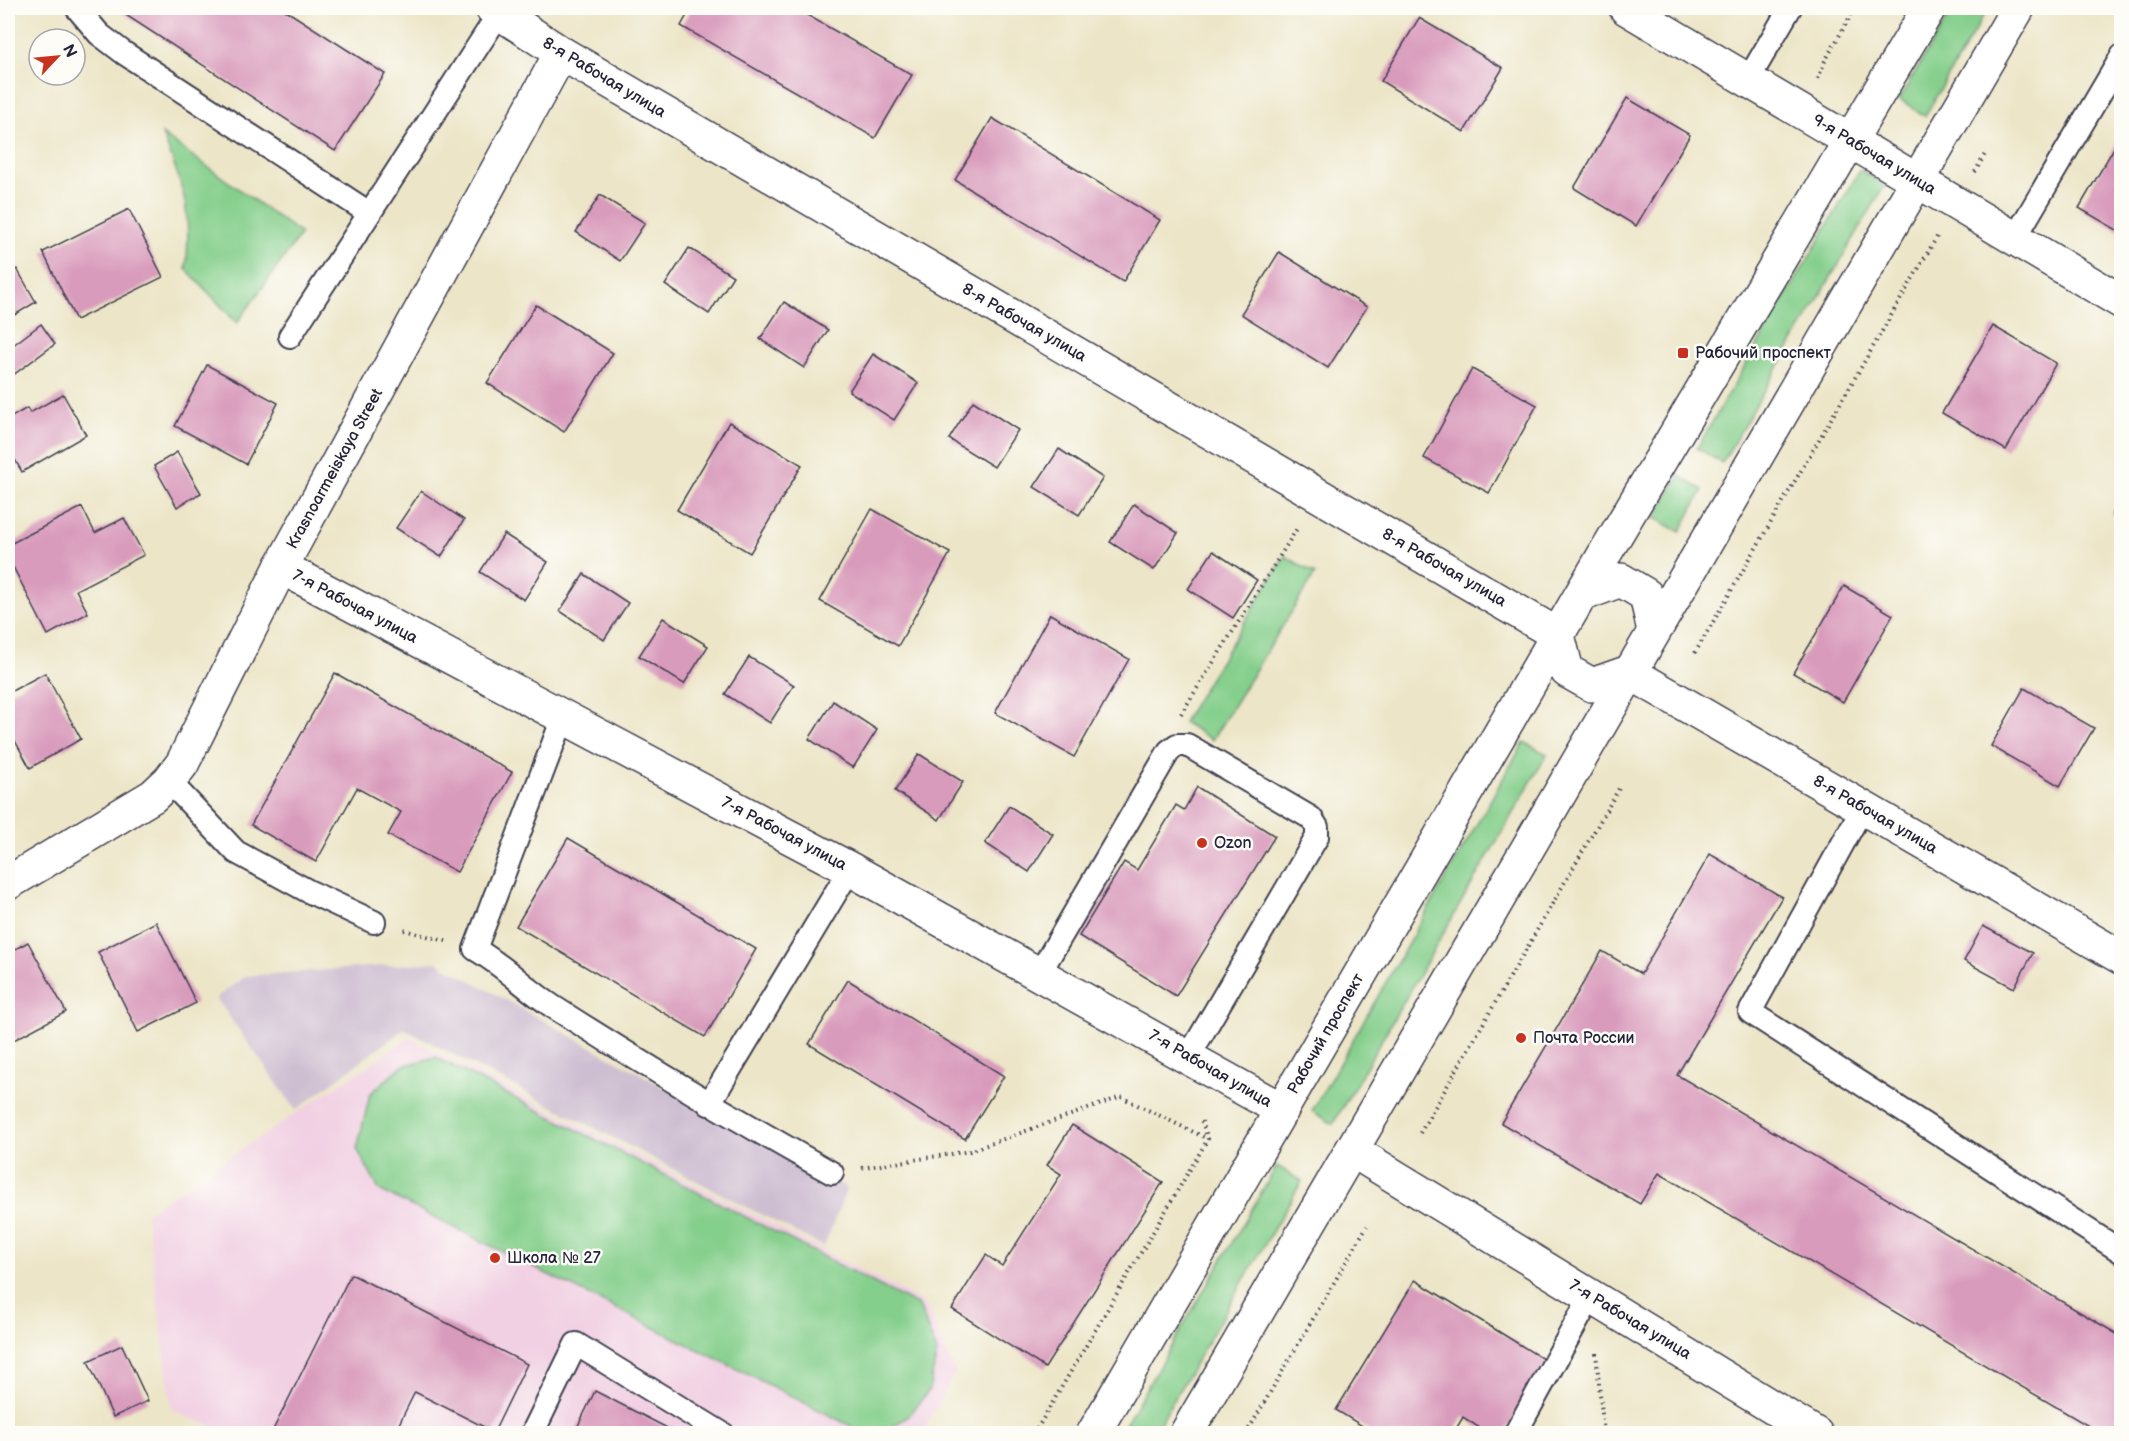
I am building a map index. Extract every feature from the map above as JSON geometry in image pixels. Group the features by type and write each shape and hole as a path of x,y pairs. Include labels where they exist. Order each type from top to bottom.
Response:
{"street":[{"name":"9-я Рабочая улица","path":"1626,8 2121,302"},
{"name":"Рабочий проспект","path":"1093,1434 1558,634 1929,8"},
{"path":"1186,1434 2018,8"},
{"name":"8-я Рабочая улица","path":"496,10 561,53 1558,634"},
{"name":"Krasnoarmeiskaya Street","path":"8,883 153,796 170,781 182,764 281,567 561,53"},
{"name":"7-я Рабочая улица","path":"281,567 850,870 1189,1056 1282,1110"},
{"path":"1581,595 1621,580 1646,595 1654,631"},
{"path":"1558,634 1567,671 1592,685 1629,672"},
{"name":"8-я Рабочая улица","path":"1629,672 2121,958"},
{"name":"7-я Рабочая улица","path":"1353,1151 1816,1434"}],"lane":[{"path":"77,8 99,34 124,54 369,213"},
{"path":"1748,80 1791,8"},
{"path":"290,336 496,10"},
{"path":"2015,238 2121,56"},
{"path":"563,718 475,949 499,963 549,1004 709,1104 832,1173"},
{"path":"1039,974 1169,752 1177,745 1187,745 1311,818 1317,827 1317,837 1189,1056"},
{"path":"170,781 236,852 308,891 374,922"},
{"path":"1863,807 1750,1012 2121,1252"},
{"path":"709,1104 850,870"},
{"path":"1515,1434 1591,1296"},
{"path":"532,1434 576,1344 723,1434"}],"path":[{"path":"1695,653 1985,154"},
{"path":"1177,745 1181,713 1300,522"},
{"path":"1420,1133 1621,785"},
{"path":"374,922 475,949"},
{"path":"832,1173 970,1151 1121,1096 1208,1139"},
{"path":"1034,1434 1208,1139 1201,1119"},
{"path":"1246,1434 1367,1226"},
{"path":"1591,1296 1604,1434"}],"shaded area":[{"path":"437,962 847,1188 824,1247 404,1029 296,1110 216,998 245,976"},
{"name":"Школа № 27","path":"409,1038 925,1303 955,1372 923,1433 227,1433 172,1410 146,1213"}],"green space":[{"path":"1953,8 1988,8 1925,116 1899,99"},
{"path":"162,134 301,234 237,323 186,269 187,215 181,185"},
{"path":"1860,170 1885,185 1722,463 1697,448"},
{"path":"1679,476 1703,490 1680,532 1655,518"},
{"path":"1285,556 1315,574 1212,740 1183,722"},
{"path":"1524,742 1547,754 1333,1124 1312,1111"},
{"path":"435,1057 919,1306 937,1352 929,1390 909,1416 882,1433 865,1433 379,1190 357,1149 370,1094 402,1066"},
{"path":"1277,1166 1302,1181 1154,1433 1120,1433"}],"building":[{"path":"115,8 282,8 385,74 335,151"},
{"path":"691,8 795,8 912,75 875,138 681,26"},
{"path":"1419,18 1503,68 1464,132 1381,81"},
{"path":"1627,98 1690,135 1636,226 1574,188"},
{"path":"992,118 1160,220 1123,282 955,180"},
{"path":"2122,134 2122,233 2079,208"},
{"path":"600,195 645,223 620,261 576,232"},
{"path":"129,209 163,277 76,320 43,252"},
{"path":"689,248 733,276 709,314 665,285"},
{"path":"1279,252 1367,307 1328,368 1241,314"},
{"path":"17,269 36,302 8,319 8,274"},
{"path":"784,302 828,330 804,368 760,339"},
{"path":"536,305 613,353 564,432 487,383"},
{"path":"41,324 55,344 9,378 8,349"},
{"path":"1993,326 2056,363 2006,450 1942,413"},
{"path":"873,354 918,383 894,420 849,391"},
{"path":"207,365 278,403 246,464 175,426"},
{"path":"1472,369 1537,405 1489,493 1424,458"},
{"path":"63,394 86,435 22,472 8,447 8,419 27,408 30,413"},
{"path":"973,401 1018,430 994,467 949,439"},
{"path":"729,422 802,465 750,553 677,510"},
{"path":"1059,449 1103,478 1079,515 1034,487"},
{"path":"177,452 201,493 177,507 154,466"},
{"path":"421,491 464,520 441,557 396,528"},
{"path":"2122,498 2122,520 2112,514"},
{"path":"1134,504 1178,533 1154,570 1110,542"},
{"path":"82,507 95,533 124,518 144,555 76,590 88,613 48,635 8,557 8,545"},
{"path":"872,509 950,553 898,646 820,601"},
{"path":"504,534 548,562 524,600 480,572"},
{"path":"1213,551 1257,580 1233,618 1188,589"},
{"path":"584,574 628,603 604,640 560,611"},
{"path":"1844,586 1893,615 1843,702 1793,673"},
{"path":"1050,614 1129,659 1074,757 995,713"},
{"path":"663,618 708,646 684,684 639,656"},
{"path":"749,657 794,685 770,723 725,694"},
{"path":"45,673 81,739 30,768 8,728 8,693"},
{"path":"335,673 512,772 457,872 388,835 401,812 357,788 316,862 251,825"},
{"path":"2024,688 2094,728 2060,786 1991,746"},
{"path":"833,701 877,730 853,768 809,739"},
{"path":"919,754 963,782 939,820 895,791"},
{"path":"1197,787 1275,836 1176,996 1079,936 1124,862 1137,870 1176,805 1184,810"},
{"path":"1009,806 1053,834 1029,872 985,843"},
{"path":"568,838 756,949 705,1037 516,926"},
{"path":"1710,854 1782,897 1677,1075 2122,1337 2122,1434 2102,1434 1659,1173 1640,1204 1501,1123 1602,951 1641,974"},
{"path":"156,922 196,1003 138,1032 98,952"},
{"path":"1983,926 2033,953 2014,988 1964,961"},
{"path":"28,942 66,1012 14,1040 8,1027 8,953"},
{"path":"848,980 1004,1076 965,1139 809,1044"},
{"path":"1072,1125 1163,1182 1045,1368 952,1309 986,1255 1002,1266 1061,1174 1047,1165"},
{"path":"351,1274 527,1364 494,1432 415,1392 394,1434 271,1434"},
{"path":"1415,1280 1548,1362 1504,1434 1489,1434 1463,1417 1453,1434 1367,1434 1369,1430 1336,1410"},
{"path":"122,1345 148,1401 113,1417 88,1361"},
{"path":"595,1391 679,1434 574,1434"}],"place":[{"name":"Рабочий проспект","path":"1683,353"},
{"name":"Ozon","path":"1202,843"},
{"name":"Почта России","path":"1521,1038"},
{"name":"Школа № 27","path":"495,1258"}]}
